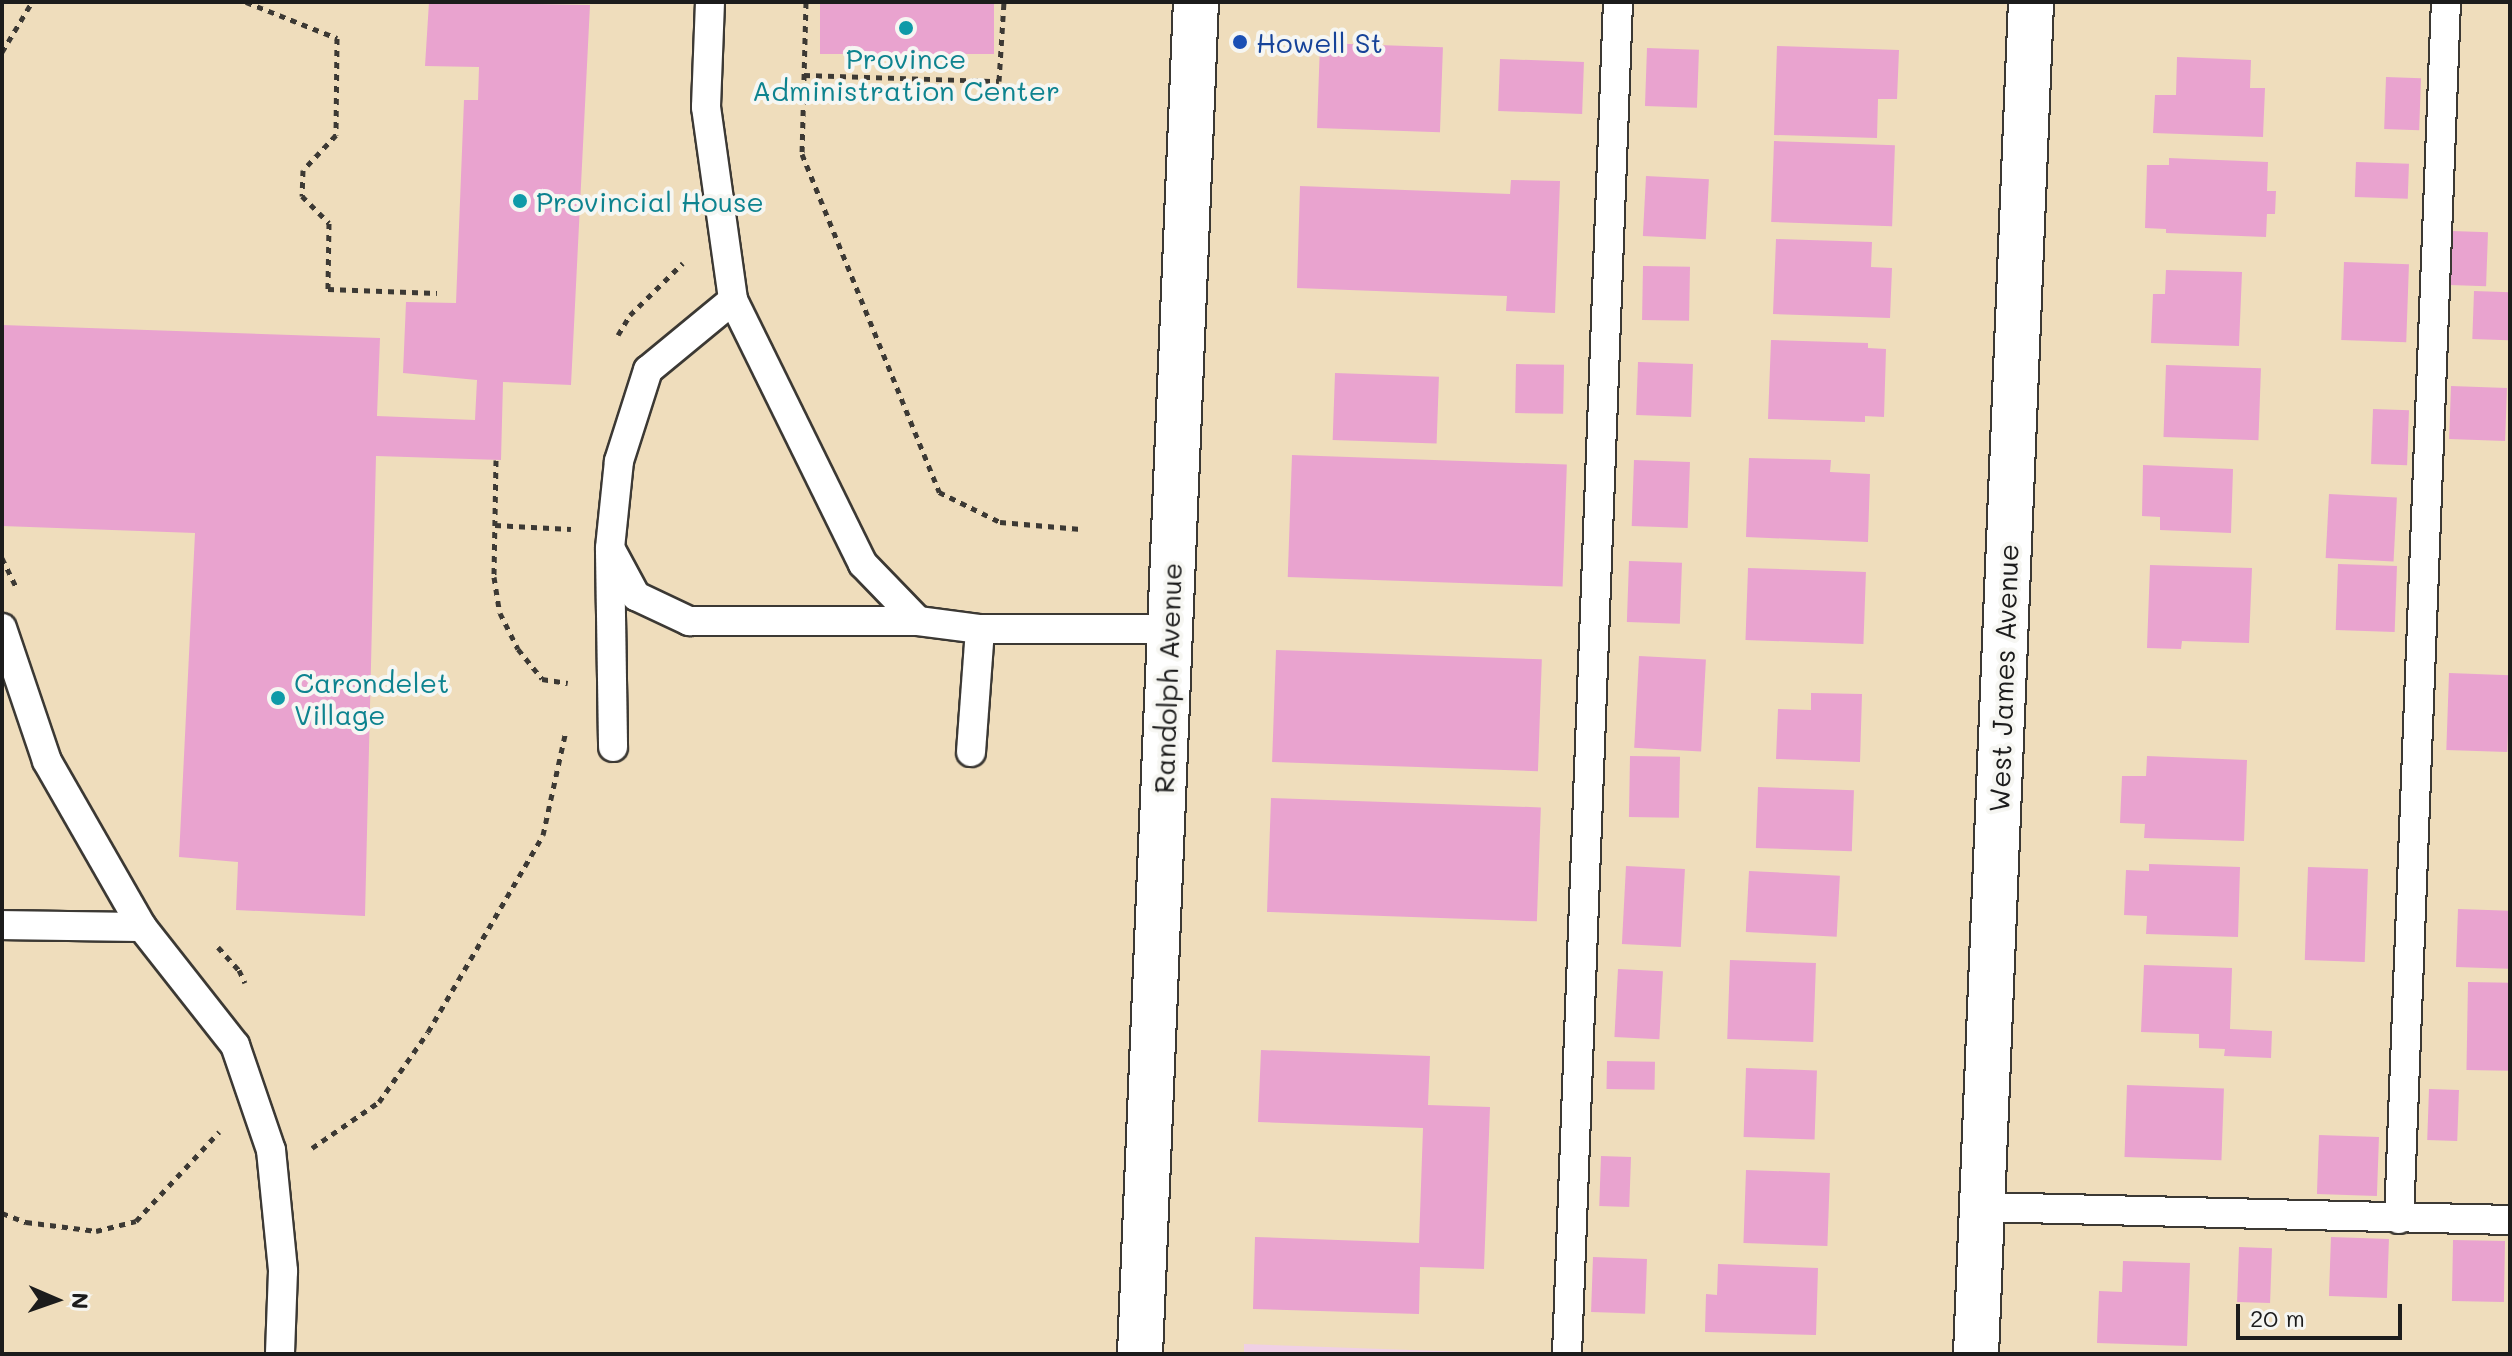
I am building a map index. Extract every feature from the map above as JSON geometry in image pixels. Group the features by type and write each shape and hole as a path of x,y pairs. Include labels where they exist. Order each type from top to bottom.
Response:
{"main road":[{"name":"Randolph Avenue","path":"1140,1354 1196,2"},
{"name":"West James Avenue","path":"1976,1354 2031,2"}],"lane":[{"path":"710,2 706,107 733,300 863,564 918,621"},
{"path":"1567,1354 1618,2"},
{"path":"2399,1219 2446,2"},
{"path":"613,747 610,548 619,461 648,370 733,300"},
{"path":"610,548 636,596 689,621 918,621 980,629 1169,629"},
{"path":"2,628 47,761 142,927 235,1045 271,1150 283,1271 280,1354"},
{"path":"971,752 980,629"},
{"path":"2,925 142,927"},
{"path":"1982,1207 2510,1220"}],"path":[{"path":"2,52 32,2"},
{"path":"246,2 337,38 336,135 303,170 302,183 302,196 329,223 328,289 437,293"},
{"path":"806,2 802,154 939,492 1000,522 1081,529"},
{"path":"804,75 999,81 1004,2"},
{"path":"616,339 630,315 693,253"},
{"path":"496,460 494,577 500,613 518,649 542,679 568,683"},
{"path":"495,525 576,529"},
{"path":"568,698 569,667"},
{"path":"311,1148 379,1102 428,1032 543,835 567,728"},
{"path":"2,1213 26,1222 96,1231 136,1221 252,1096"}],"shaded area":[{"path":"1244,1344 1523,1354 1244,1354"}],"building":[{"name":"Carondelet Village","path":"429,2 590,5 571,385 503,382 501,460 376,456 365,916 236,910 238,862 179,857 195,533 2,526 2,325 380,338 377,416 475,420 477,380 403,373 406,302 456,303 464,100 478,100 479,67 425,66"},
{"name":"Province Administration Center","path":"820,2 994,2 994,54 820,54"},
{"path":"1320,43 1443,47 1440,132 1317,128"},
{"path":"1777,46 1899,50 1897,99 1878,99 1877,138 1774,135"},
{"path":"1647,48 1699,50 1697,108 1645,106"},
{"path":"2177,57 2251,60 2250,88 2265,88 2263,137 2153,133 2155,95 2176,95"},
{"path":"1500,59 1584,62 1582,114 1498,111"},
{"path":"2386,77 2421,78 2419,130 2384,129"},
{"path":"1774,141 1895,145 1892,226 1771,222"},
{"path":"2169,158 2268,162 2267,191 2276,191 2275,214 2267,214 2266,237 2166,233 2166,229 2145,228 2147,165 2169,165"},
{"path":"2356,162 2409,164 2408,199 2355,197"},
{"path":"1646,176 1709,179 1706,239 1643,236"},
{"path":"1511,180 1560,181 1555,313 1506,311 1507,296 1297,288 1300,186 1510,194"},
{"path":"2452,231 2488,232 2486,286 2450,285"},
{"path":"1776,239 1872,242 1871,267 1892,268 1890,318 1773,314"},
{"path":"2344,262 2409,264 2406,342 2341,340"},
{"path":"1643,266 1690,267 1689,321 1642,320"},
{"path":"2166,270 2242,272 2239,346 2151,343 2153,294 2165,294"},
{"path":"2474,291 2510,292 2508,340 2472,339"},
{"path":"1771,340 1868,343 1868,348 1886,349 1884,417 1865,416 1865,422 1768,419"},
{"path":"1638,362 1693,364 1691,417 1636,415"},
{"path":"1516,364 1564,365 1563,414 1515,413"},
{"path":"2166,365 2261,368 2258,440 2163,437"},
{"path":"1335,373 1439,377 1437,444 1333,440"},
{"path":"2451,386 2507,388 2505,441 2449,439"},
{"path":"2373,409 2409,410 2407,465 2371,464"},
{"path":"1292,455 1567,465 1563,587 1288,577"},
{"path":"1749,458 1831,460 1830,472 1870,474 1868,542 1746,537"},
{"path":"1634,460 1690,462 1688,528 1632,526"},
{"path":"2143,465 2233,469 2231,533 2160,530 2160,517 2142,516"},
{"path":"2329,494 2397,498 2394,561 2326,558"},
{"path":"1629,561 1682,563 1680,624 1627,622"},
{"path":"2338,564 2397,566 2395,632 2336,630"},
{"path":"2150,565 2252,568 2249,643 2182,641 2181,649 2147,648"},
{"path":"1748,568 1866,572 1863,644 1745,640"},
{"path":"1276,650 1542,659 1538,771 1272,762"},
{"path":"1639,656 1706,660 1701,751 1634,748"},
{"path":"2449,673 2510,675 2507,752 2446,750"},
{"path":"1811,693 1862,694 1860,762 1776,759 1778,709 1811,710"},
{"path":"1630,756 1680,757 1679,818 1629,817"},
{"path":"2147,756 2247,760 2244,841 2144,838 2145,824 2120,823 2122,776 2146,776"},
{"path":"1758,787 1854,790 1852,851 1756,848"},
{"path":"1271,798 1541,807 1537,921 1267,912"},
{"path":"2149,864 2240,867 2238,937 2146,934 2147,916 2124,915 2126,870 2149,871"},
{"path":"1626,866 1685,869 1681,947 1622,944"},
{"path":"2308,867 2368,869 2365,962 2305,960"},
{"path":"1749,871 1840,876 1837,937 1746,932"},
{"path":"2458,909 2510,911 2508,969 2456,967"},
{"path":"1730,960 1816,963 1813,1042 1727,1039"},
{"path":"2144,965 2232,968 2230,1029 2272,1031 2271,1058 2224,1056 2225,1049 2199,1048 2199,1034 2141,1032"},
{"path":"1618,969 1663,971 1659,1039 1614,1037"},
{"path":"2468,982 2510,983 2508,1071 2466,1070"},
{"path":"1261,1050 1430,1056 1428,1105 1490,1107 1484,1269 1420,1267 1419,1314 1253,1309 1255,1237 1419,1243 1423,1128 1258,1122"},
{"path":"1607,1061 1655,1062 1655,1090 1607,1089"},
{"path":"1746,1068 1817,1070 1815,1139 1744,1137"},
{"path":"2127,1085 2224,1088 2221,1160 2124,1157"},
{"path":"2429,1089 2459,1090 2457,1141 2427,1140"},
{"path":"2319,1135 2379,1137 2377,1196 2317,1194"},
{"path":"1601,1156 1631,1157 1629,1207 1599,1206"},
{"path":"1746,1170 1830,1173 1827,1246 1743,1243"},
{"path":"2331,1237 2389,1239 2387,1298 2329,1296"},
{"path":"2453,1240 2505,1241 2504,1302 2452,1301"},
{"path":"2239,1247 2272,1248 2270,1303 2237,1302"},
{"path":"1593,1257 1647,1259 1645,1314 1591,1312"},
{"path":"2123,1261 2190,1263 2187,1346 2097,1343 2099,1291 2122,1292"},
{"path":"1718,1264 1818,1268 1816,1335 1705,1332 1706,1294 1717,1295"}],"place":[{"name":"Province Administration Center","path":"906,28"},
{"name":"Howell St","path":"1240,42"},
{"name":"Provincial House","path":"520,201"},
{"name":"Carondelet Village","path":"278,698"}]}
